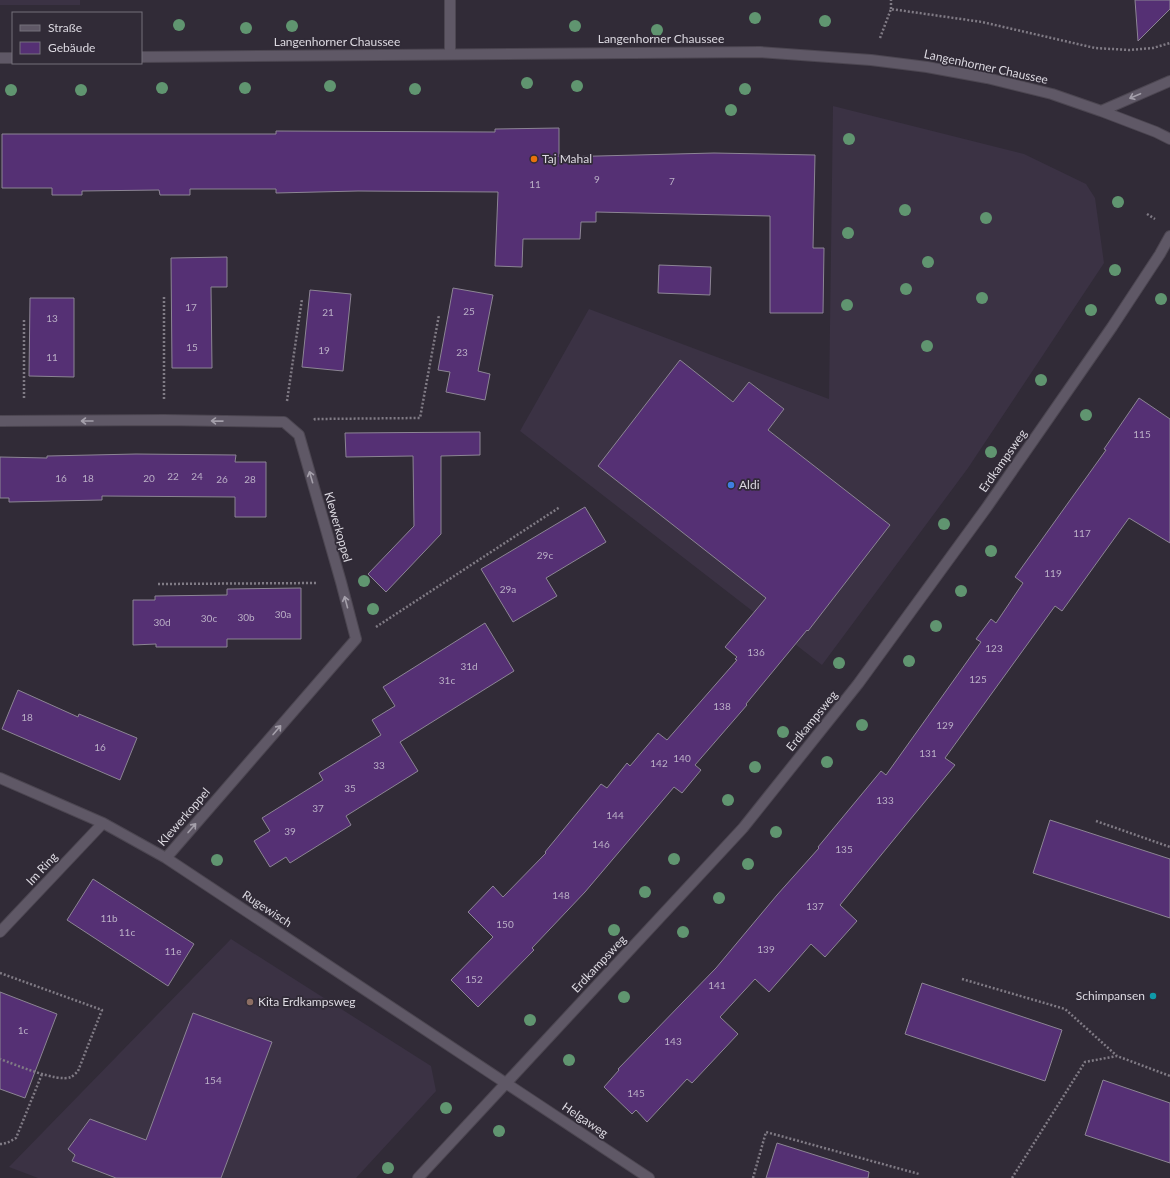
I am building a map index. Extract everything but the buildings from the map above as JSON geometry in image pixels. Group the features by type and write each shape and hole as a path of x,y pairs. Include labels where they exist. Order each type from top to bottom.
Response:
{"street":[{"path":"450,0 450,54"},
{"name":"Langenhorner Chaussee","path":"142,56 760,52 871,60 927,67 987,78 1052,94 1101,111 1156,132 1170,139"},
{"path":"0,58 12,58"},
{"path":"1101,111 1170,81"},
{"name":"Erdkampsweg","path":"418,1178 743,828 858,684 988,507 1112,327 1160,254 1170,236"},
{"path":"0,421 164,420 284,422 299,435"},
{"name":"Klewerkoppel","path":"166,858 356,639 299,435"},
{"name":"Rugewisch","path":"0,778 103,823 166,858 507,1083"},
{"name":"Im Ring","path":"0,932 103,823"},
{"name":"Helgaweg","path":"507,1083 649,1178"}],"path":[{"path":"871,60 891,9 891,0"},
{"path":"891,9 982,22 1095,48 1129,50 1153,48 1170,43"},
{"path":"164,297 164,420"},
{"path":"284,422 302,299"},
{"path":"299,435 315,419 420,418 440,315"},
{"path":"24,319 24,421"},
{"path":"356,639 560,507"},
{"path":"158,584 341,582"},
{"path":"1096,821 1170,847"},
{"path":"0,973 102,1010 78,1071 70,1077 61,1078 42,1074 0,1059"},
{"path":"962,979 1065,1010 1118,1056 1170,1076"},
{"path":"1012,1178 1085,1062 1118,1056"},
{"path":"0,1144 16,1138 42,1074"},
{"path":"753,1178 766,1132 919,1174"}],"shaded area":[{"path":"0,0 80,0 80,5 0,5"},
{"path":"833,106 1024,154 1086,184 1095,198 1104,263 968,468 822,665 520,431 589,309 829,399"},
{"name":"Kita Erdkampsweg","path":"231,939 431,1066 436,1091 356,1178 38,1178 9,1167"}],"place":[{"name":"Taj Mahal","path":"534,159"},
{"name":"Aldi","path":"731,485"},
{"name":"Schimpansen","path":"1153,996"},
{"name":"Kita Erdkampsweg","path":"250,1002"}]}
